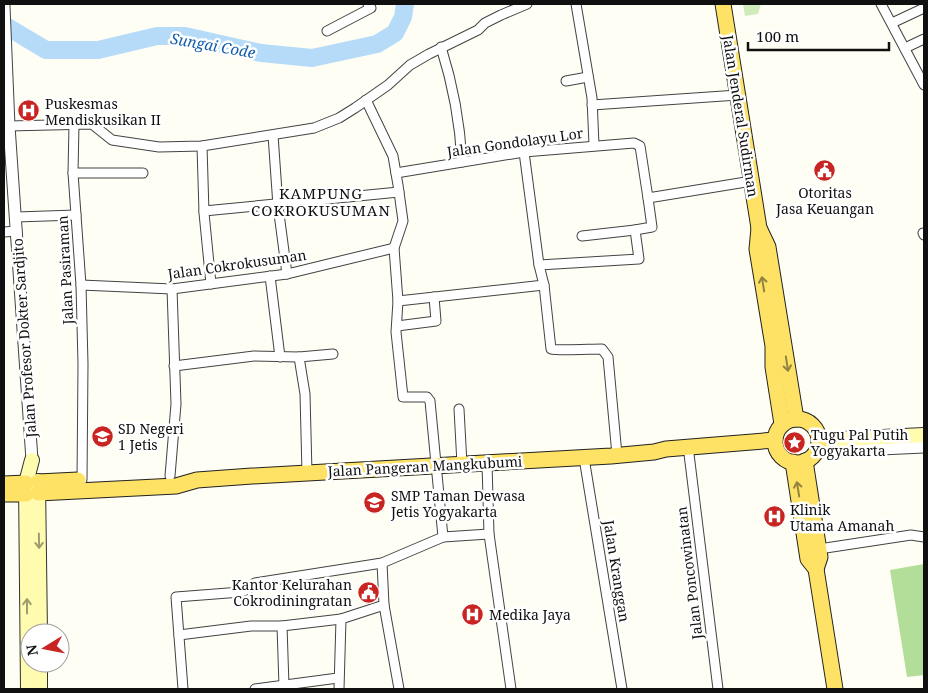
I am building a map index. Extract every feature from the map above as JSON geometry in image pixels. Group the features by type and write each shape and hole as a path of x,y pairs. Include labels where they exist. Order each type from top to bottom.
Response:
{"main road":[{"name":"Jalan Jenderal Sudirman","path":"723,4 760,228 768,247 773,314 789,422"},
{"path":"816,569 808,559 808,454 815,428 810,423 789,422 775,444 783,458 808,454 881,443 924,435"},
{"name":"Jalan Pangeran Mangkubumi","path":"32,488 82,480 170,476 197,480 584,458 654,452 666,448 775,444"},
{"name":"Jalan Pangeran Mangkubumi","path":"654,452 667,455 689,454 775,444"},
{"path":"808,454 820,557 816,569 835,689"},
{"name":"Jalan Profesor Dokter Sardjito","path":"32,460 32,488"},
{"name":"Jalan Pangeran Mangkubumi","path":"61,491 176,486 197,480"},
{"path":"4,484 61,491"},
{"path":"4,494 32,488"},
{"path":"32,488 39,623"},
{"path":"29,623 32,488"},
{"path":"28,673 28,689"},
{"path":"40,673 40,689"}],"street":[{"path":"327,31 371,8 368,4"},
{"path":"9,126 92,124 112,140 159,147 202,146 320,126 339,118 388,85 410,66 441,47 478,30 485,23 500,15 527,4"},
{"path":"576,4 592,105 594,145"},
{"path":"881,4 924,85"},
{"name":"Jalan Profesor Dokter Sardjito","path":"4,6 9,126 8,163 16,217 32,460"},
{"path":"892,23 924,8"},
{"path":"905,48 924,39"},
{"path":"441,47 452,80 458,109 462,162"},
{"path":"566,81 588,77"},
{"path":"592,105 738,95"},
{"path":"366,100 393,156 396,173 402,221 394,248 398,301 397,326 403,397 427,397 430,401 443,537"},
{"name":"Jalan Pasiraman","path":"74,124 73,173 81,284 83,364 82,480"},
{"path":"273,135 278,206 287,274"},
{"name":"Jalan Gondolayu Lor","path":"396,173 524,152 594,145 639,144 648,198"},
{"path":"202,146 204,211 212,284"},
{"path":"524,152 539,265 544,285 551,349 556,351 573,348 602,349 608,357 617,455"},
{"path":"73,173 143,173"},
{"path":"582,236 652,227 648,198 752,181"},
{"path":"204,211 278,206 399,192"},
{"path":"16,217 76,215"},
{"path":"539,265 638,258 635,230"},
{"path":"4,232 17,231"},
{"name":"Jalan Cokrokusuman","path":"81,284 172,289 287,274 394,248"},
{"path":"270,276 280,357"},
{"path":"398,301 544,285"},
{"path":"170,476 176,404 172,289"},
{"path":"397,326 436,321 434,297"},
{"path":"174,366 254,356 299,357 333,354"},
{"path":"299,357 305,394 307,473"},
{"path":"460,409 462,464"},
{"path":"881,443 924,447"},
{"name":"Jalan Poncowinatan","path":"689,454 718,689"},
{"name":"Jalan Kranggan","path":"584,458 622,689"},
{"path":"487,463 489,534 511,689"},
{"path":"183,689 176,597 237,593 248,589 255,582 382,563 443,537 489,534"},
{"path":"818,549 911,535 924,537"},
{"path":"382,563 384,605 399,689"},
{"path":"179,635 251,626 282,626 342,619 384,605"},
{"path":"340,689 338,678 342,619"},
{"path":"282,626 284,686"},
{"path":"254,689 338,678"}],"green space":[{"path":"743,4 761,4 758,14 745,16"},
{"name":"Tugu Pal Putih Yogyakarta","path":"795,432 802,435 805,442 802,449 795,452 788,449 785,442 788,435"},
{"path":"924,564 924,675 907,677 890,570"}],"waterway":[{"name":"Sungai Code","path":"4,25 46,50 98,50 157,36 185,36 261,53 312,58 377,44 395,33 403,17 405,4"}],"place":[{"name":"Puskesmas Mendiskusikan II","path":"29,111"},
{"name":"Otoritas Jasa Keuangan","path":"825,170"},
{"name":"SD Negeri 1 Jetis","path":"102,436"},
{"name":"Tugu Pal Putih Yogyakarta","path":"795,442"},
{"name":"SMP Taman Dewasa Jetis Yogyakarta","path":"375,503"},
{"name":"Klinik Utama Amanah","path":"774,517"},
{"name":"Kantor Kelurahan Cokrodiningratan","path":"368,592"},
{"name":"Medika Jaya","path":"473,614"}],"district":[{"name":"KAMPUNG COKROKUSUMAN","path":"321,202"}]}
